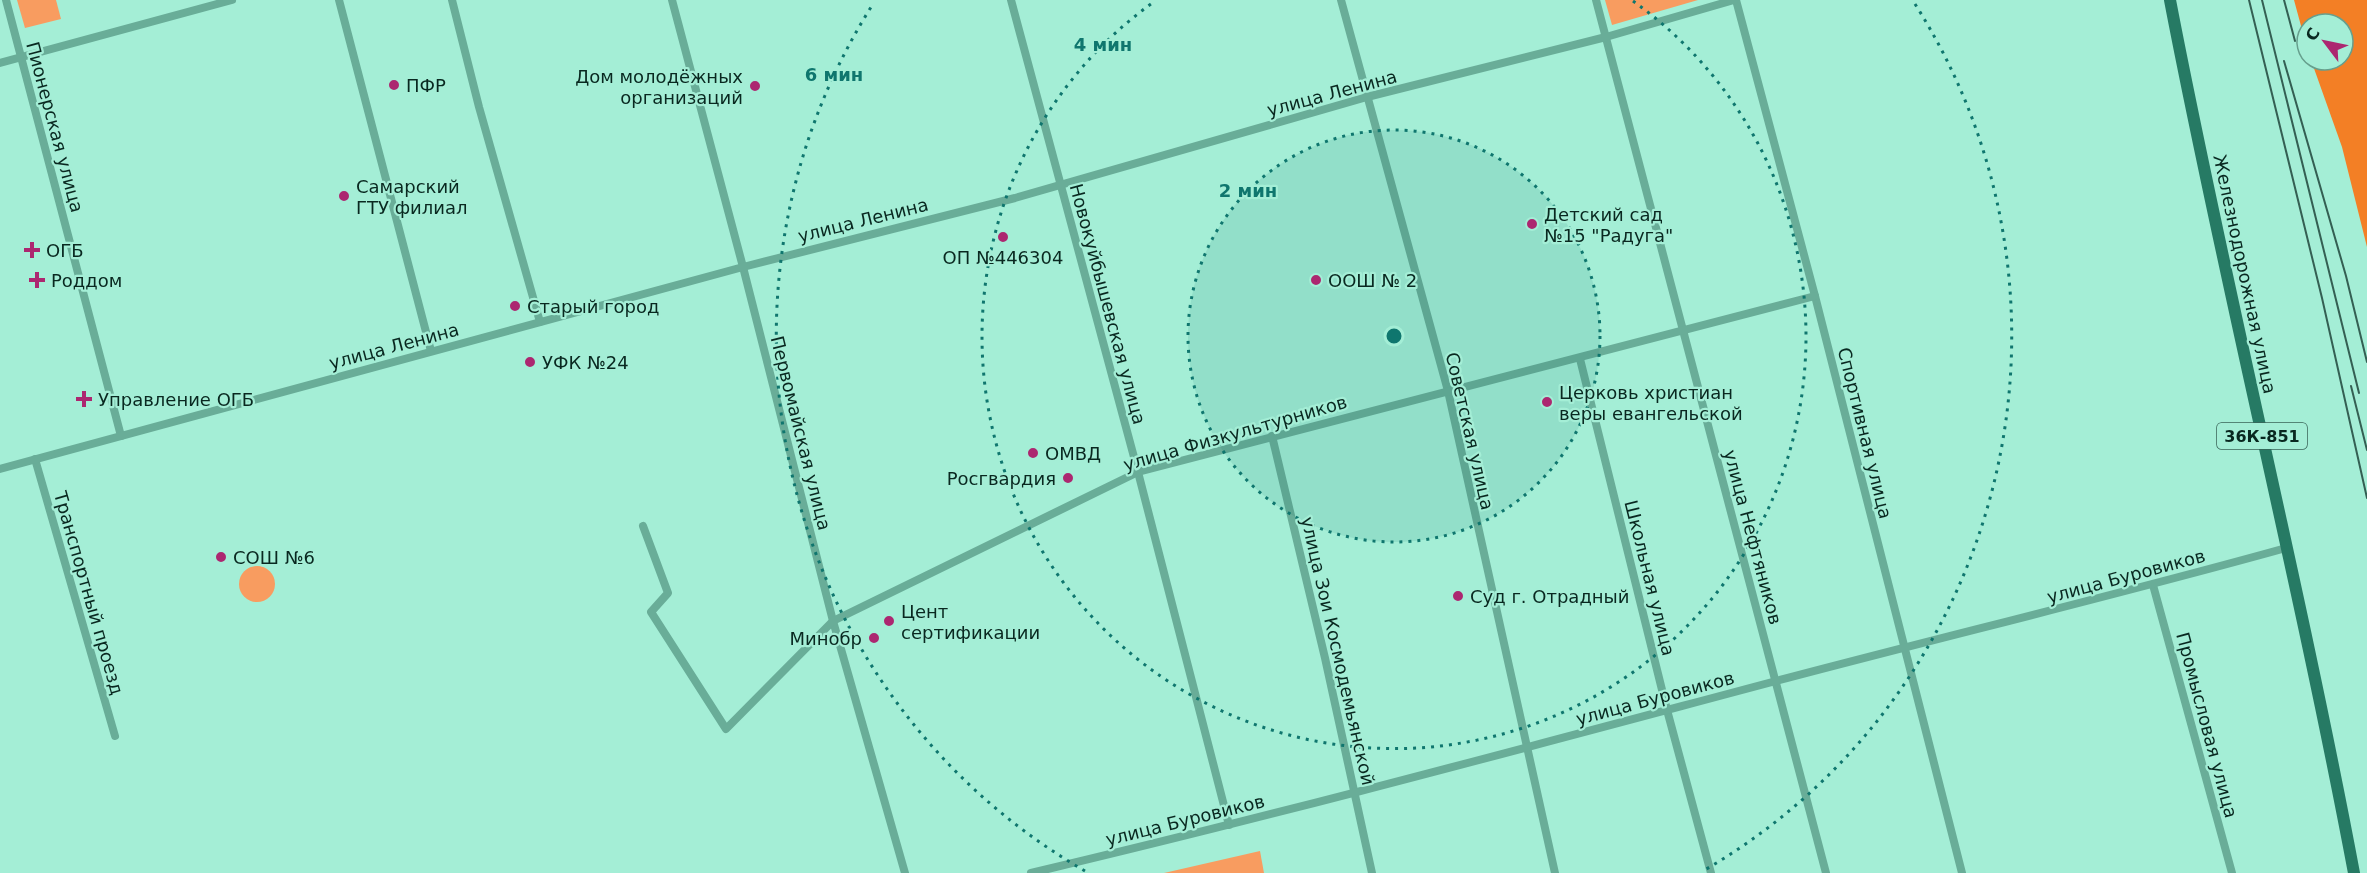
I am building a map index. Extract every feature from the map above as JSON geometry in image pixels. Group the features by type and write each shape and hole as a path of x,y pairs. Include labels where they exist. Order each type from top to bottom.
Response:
{"main road":[{"name":"Железнодорожная улица","path":"2170,0 2201,158 2311,657 2354,873"}],"street":[{"name":"Пионерская улица","path":"6,0 121,436"},
{"path":"0,63 232,0"},
{"path":"339,0 431,351"},
{"path":"452,0 479,107 540,322"},
{"name":"Первомайская улица","path":"672,0 833,621 906,873"},
{"name":"Новокуйбышевская улица","path":"1011,0 1138,472 1229,825"},
{"name":"Советская улица","path":"1341,0 1448,392 1555,873"},
{"name":"улица Нефтяников","path":"1596,0 1826,873"},
{"name":"улица Ленина","path":"0,469 743,267 1059,184 1367,97 1606,37 1735,0"},
{"name":"Спортивная улица","path":"1735,0 1815,296 1962,873"},
{"name":"улица Физкультурников","path":"643,526 668,593 651,612 726,729 833,621 1138,472 1580,359 1815,296"},
{"name":"Школьная улица","path":"1580,359 1667,710 1711,873"},
{"name":"улица Зои Космодемьянской","path":"1272,436 1356,793 1372,873"},
{"name":"Транспортный проезд","path":"35,459 115,736"},
{"name":"улица Буровиков","path":"1031,873 1356,793 1776,681 2153,585 2286,548"},
{"name":"Промысловая улица","path":"2153,585 2232,873"}],"shaded area":[{"path":"17,0 56,0 61,19 25,28"},
{"path":"1605,0 1698,0 1612,25"},
{"path":"2294,0 2367,0 2367,247 2342,147 2315,72 2355,72 2355,12 2297,12"},
{"path":"257,566 270,571 275,584 270,597 257,602 244,597 239,584 244,571"},
{"path":"1260,851 1264,873 1164,873"}],"railway":[{"path":"2249,0 2322,298 2367,498"},
{"path":"2262,0 2359,393"},
{"path":"2284,0 2295,41"},
{"path":"2284,61 2346,276 2367,362"},
{"path":"2351,386 2367,450"}],"place":[{"name":"ПФР","path":"394,85"},
{"name":"Дом молодёжных организаций","path":"755,86"},
{"name":"Самарский ГТУ филиал","path":"344,196"},
{"name":"Детский сад №15 \"Радуга\"","path":"1532,224"},
{"name":"ОП №446304","path":"1003,237"},
{"name":"ОГБ","path":"32,250"},
{"name":"Роддом","path":"37,280"},
{"name":"ООШ № 2","path":"1316,280"},
{"name":"Старый город","path":"515,306"},
{"name":"УФК №24","path":"530,362"},
{"name":"Управление ОГБ","path":"84,399"},
{"name":"Церковь христиан веры евангельской","path":"1547,402"},
{"name":"ОМВД","path":"1033,453"},
{"name":"Росгвардия","path":"1068,478"},
{"name":"СОШ №6","path":"221,557"},
{"name":"Суд г. Отрадный","path":"1458,596"},
{"name":"Цент сертификации","path":"889,621"},
{"name":"Минобр","path":"874,638"}]}
